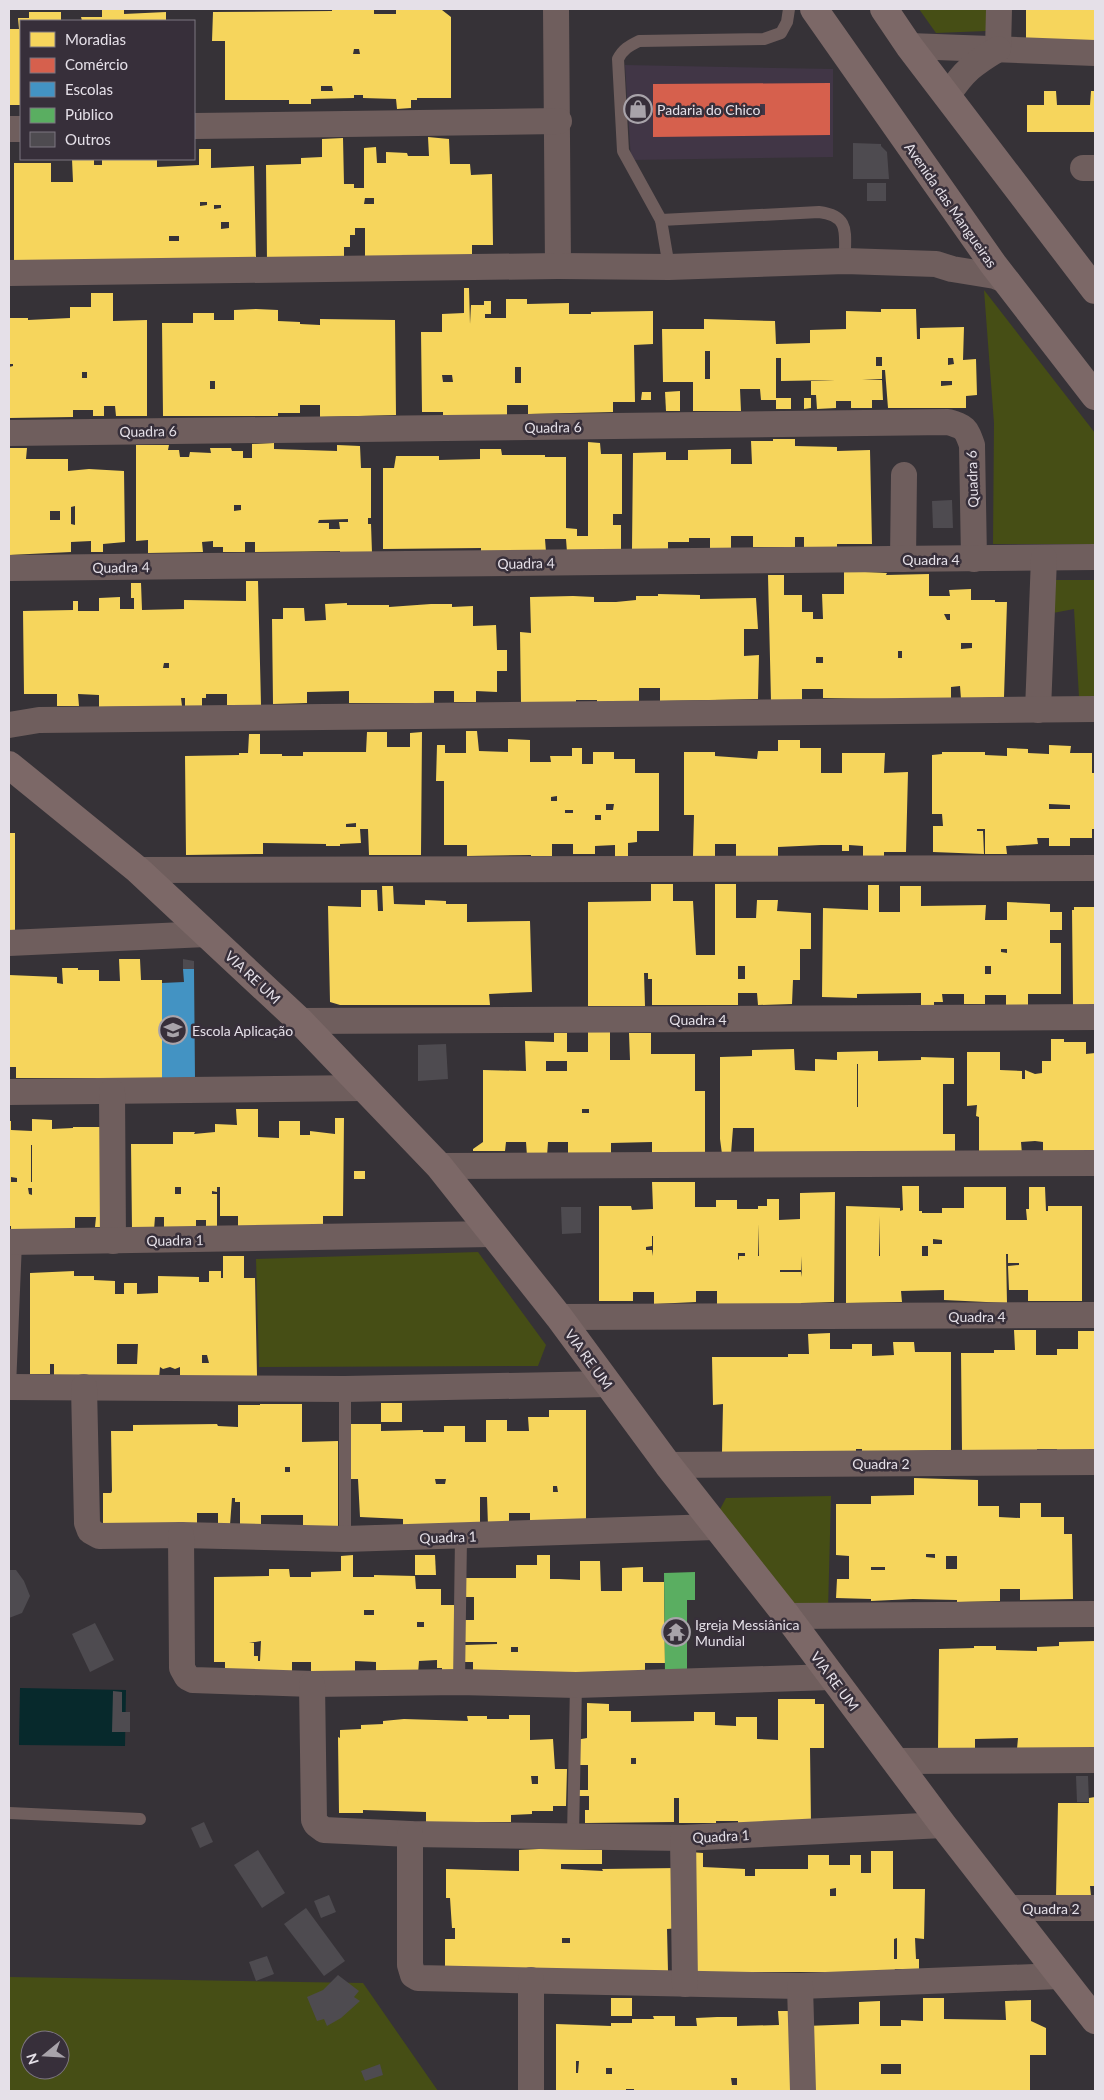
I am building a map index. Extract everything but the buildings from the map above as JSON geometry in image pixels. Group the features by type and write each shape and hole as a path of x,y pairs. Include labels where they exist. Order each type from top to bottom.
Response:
{"street":[{"path":"556,9 559,121 558,266"},
{"name":"Avenida das Mangueiras","path":"814,9 978,244 1095,396"},
{"path":"884,9 909,46 1095,290"},
{"path":"998,49 999,9"},
{"path":"909,46 1095,53"},
{"path":"948,95 961,76 972,66 998,49"},
{"path":"195,126 559,121"},
{"path":"936,264 978,244"},
{"path":"9,273 558,266 669,267 845,261 936,264 952,269 995,276 1007,281"},
{"name":"Quadra 6","path":"9,433 948,422 962,426 967,431 972,445 974,559"},
{"path":"903,559 904,475"},
{"name":"Quadra 4","path":"9,568 1095,557"},
{"path":"1038,710 1044,558"},
{"path":"9,725 39,720 1095,709"},
{"name":"VIA RE UM","path":"15,776 138,870 300,1021 439,1166 559,1317 715,1527 787,1616 943,1825 1095,2020"},
{"path":"138,870 1095,868"},
{"path":"9,943 206,934"},
{"name":"Quadra 4","path":"300,1021 1095,1017"},
{"path":"9,1092 364,1088"},
{"path":"112,1092 113,1241"},
{"path":"439,1166 1095,1163"},
{"name":"Quadra 1","path":"12,1242 492,1234"},
{"name":"Quadra 4","path":"559,1317 1095,1315"},
{"path":"9,1387 346,1389 608,1384"},
{"name":"Quadra 1","path":"84,1387 87,1523 90,1530 99,1536 181,1535 344,1539 461,1537 715,1527"},
{"name":"Quadra 2","path":"668,1465 1095,1462"},
{"path":"181,1535 182,1668 187,1677 192,1680 312,1684 458,1682 576,1685 832,1677"},
{"path":"787,1616 1095,1614"},
{"name":"Quadra 1","path":"312,1684 314,1820 324,1830 410,1834 683,1838 943,1825"},
{"path":"896,1760 1095,1760"},
{"path":"410,1834 410,1965 414,1975 418,1978 800,1986 1060,1976"},
{"path":"683,1838 685,1984"},
{"name":"Quadra 2","path":"1007,1908 1095,1908"},
{"path":"531,1980 531,2091"},
{"path":"800,1986 803,2091"}],"lane":[{"path":"669,267 661,220 623,152 618,59 621,52 626,47 639,41 764,39 781,33 787,22 789,9"},
{"path":"661,220 819,212 833,214 843,224 845,261"},
{"path":"9,1387 12,1242"},
{"path":"344,1539 346,1389"},
{"path":"458,1682 461,1537"},
{"path":"573,1836 576,1685"},
{"path":"9,1813 140,1819"}],"shaded area":[{"path":"625,65 833,69 833,157 631,160"}],"green space":[{"path":"919,9 988,9 986,31 936,33"},
{"path":"984,290 1095,433 1095,544 993,544 994,423"},
{"path":"1053,580 1095,580 1095,696 1079,697 1074,609 1053,613"},
{"path":"478,1252 546,1345 538,1366 259,1367 256,1259"},
{"path":"831,1496 828,1611 794,1609 718,1513 726,1498"},
{"path":"9,1977 363,1983 438,2091 9,2091"}],"water":[{"path":"20,1688 126,1690 125,1746 19,1745"}],"place":[{"name":"Padaria do Chico","path":"638,109"},
{"name":"Escola Aplicação","path":"173,1030"},
{"name":"Igreja Messiânica Mundial","path":"676,1632"}]}
